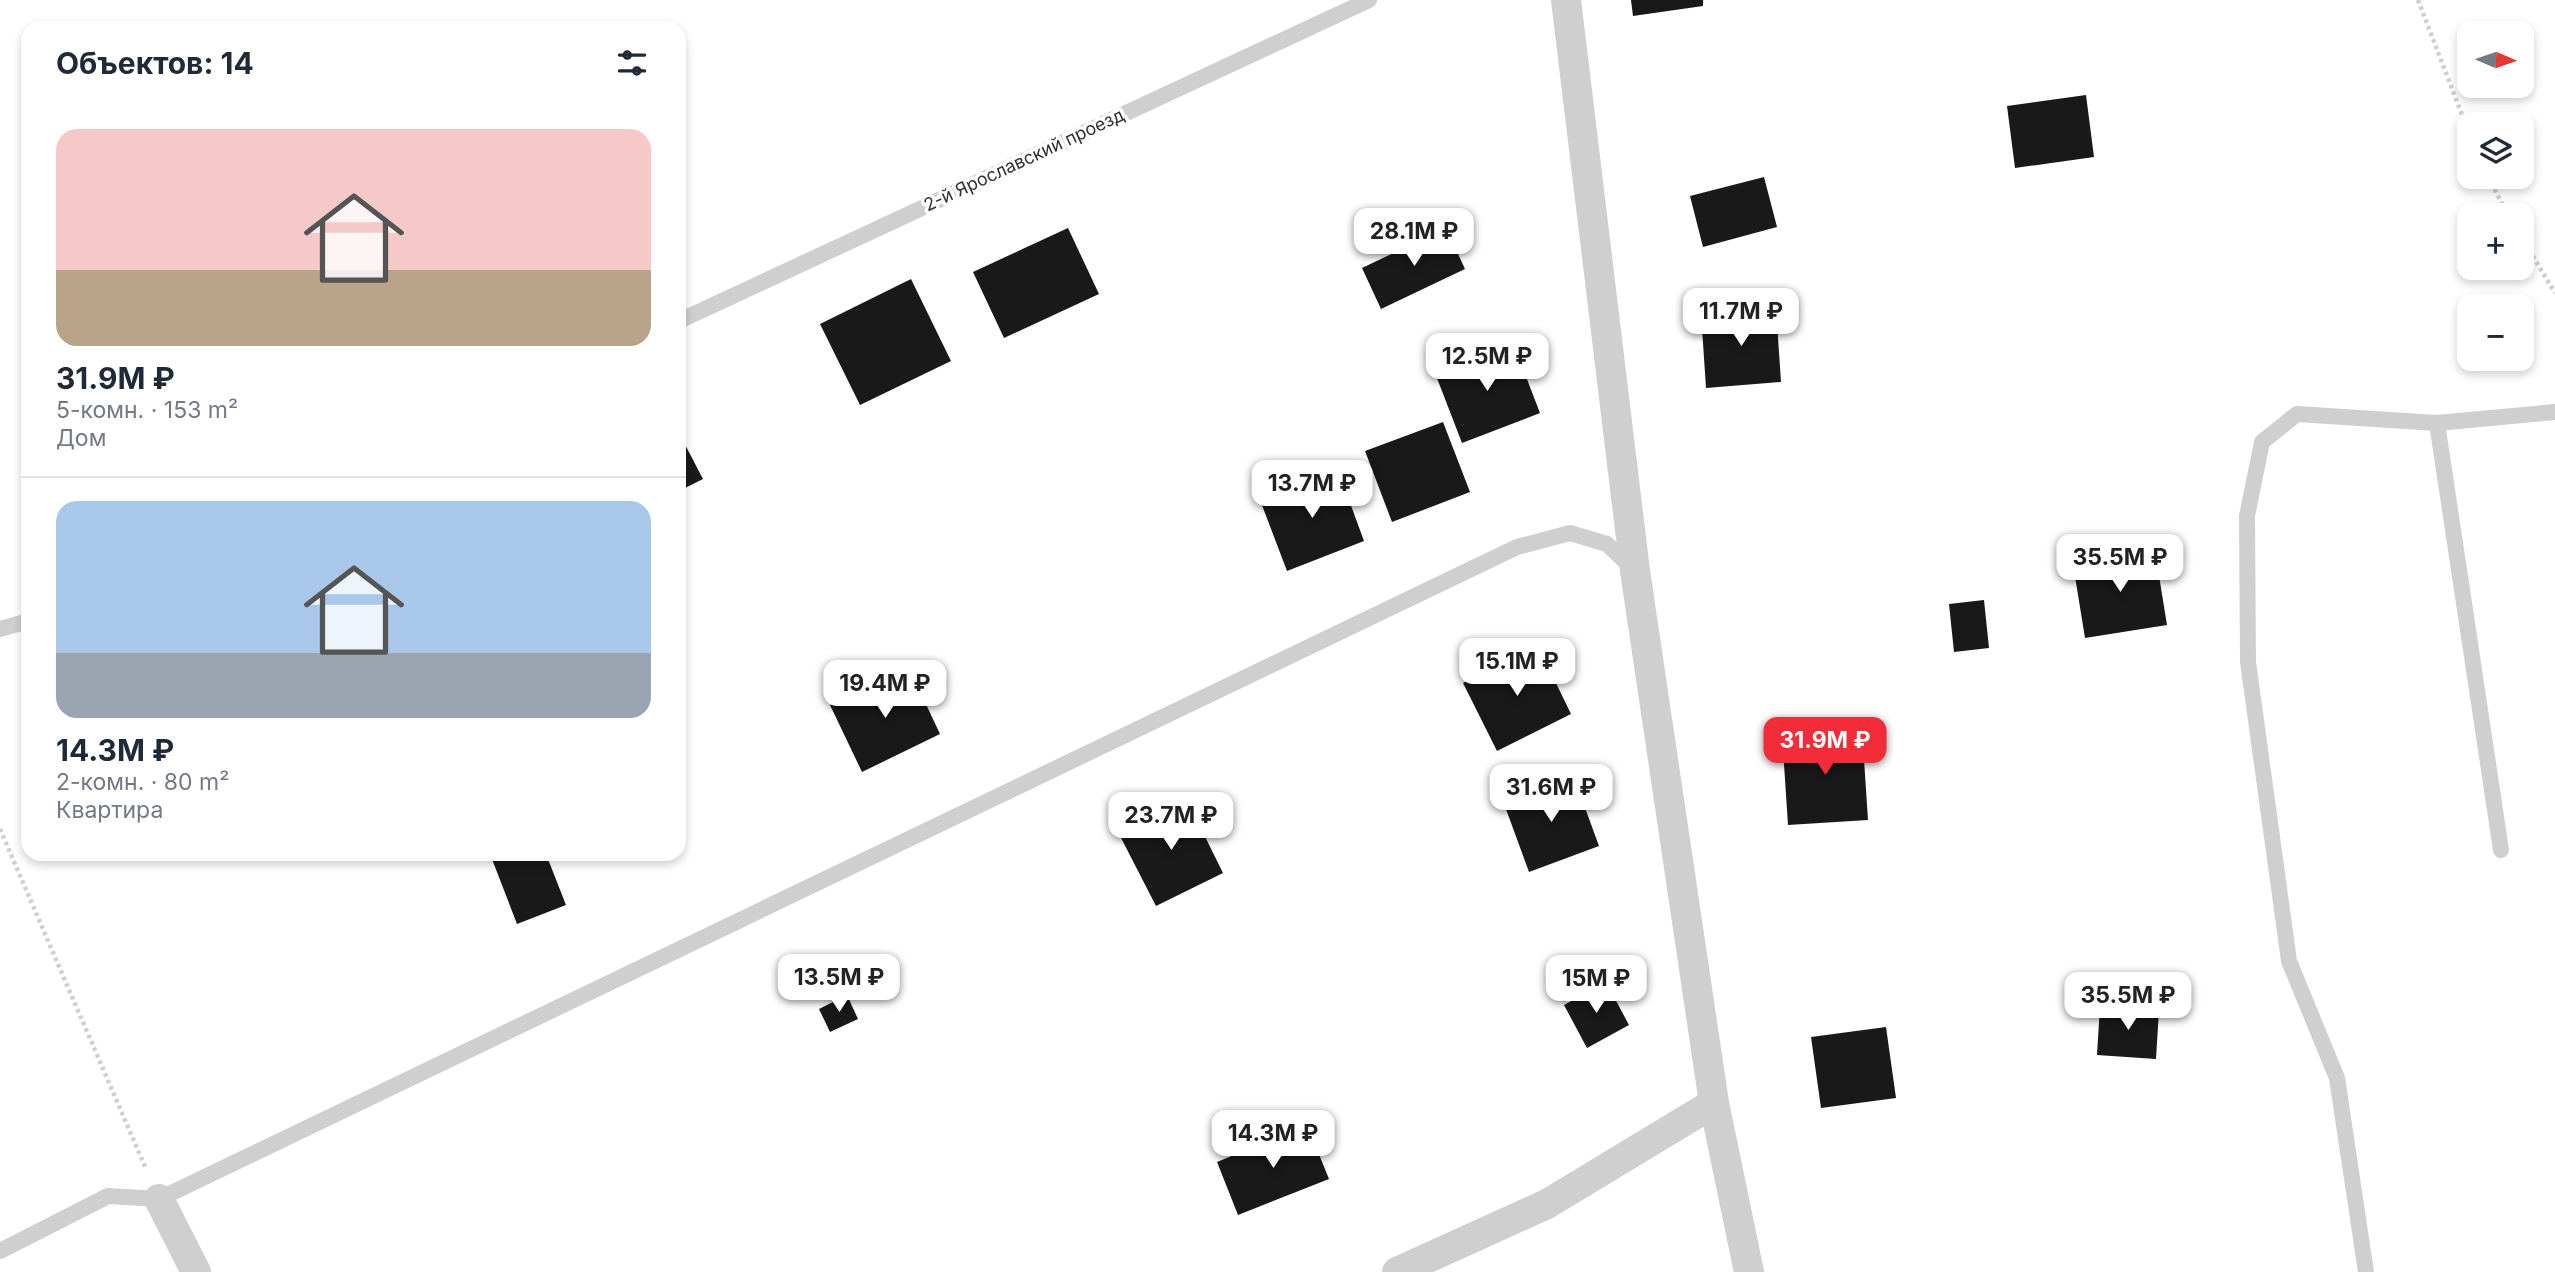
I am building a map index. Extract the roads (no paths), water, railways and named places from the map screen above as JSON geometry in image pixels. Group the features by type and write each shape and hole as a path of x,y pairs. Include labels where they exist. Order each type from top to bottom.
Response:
{"street":[{"path":"1566,0 1635,571 1714,1103 1749,1272"},
{"path":"1397,1272 1547,1204 1714,1103"},
{"path":"159,1199 196,1272"}],"lane":[{"name":"2-й Ярославский проезд","path":"686,318 1369,0"},
{"path":"2366,1272 2337,1078 2289,961 2248,662 2247,516 2262,442 2297,414 2437,423 2555,412"},
{"path":"2437,423 2501,850"},
{"path":"0,1251 108,1196 159,1199 1517,547 1570,533 1607,544 1635,571"},
{"path":"0,629 21,623"}]}
